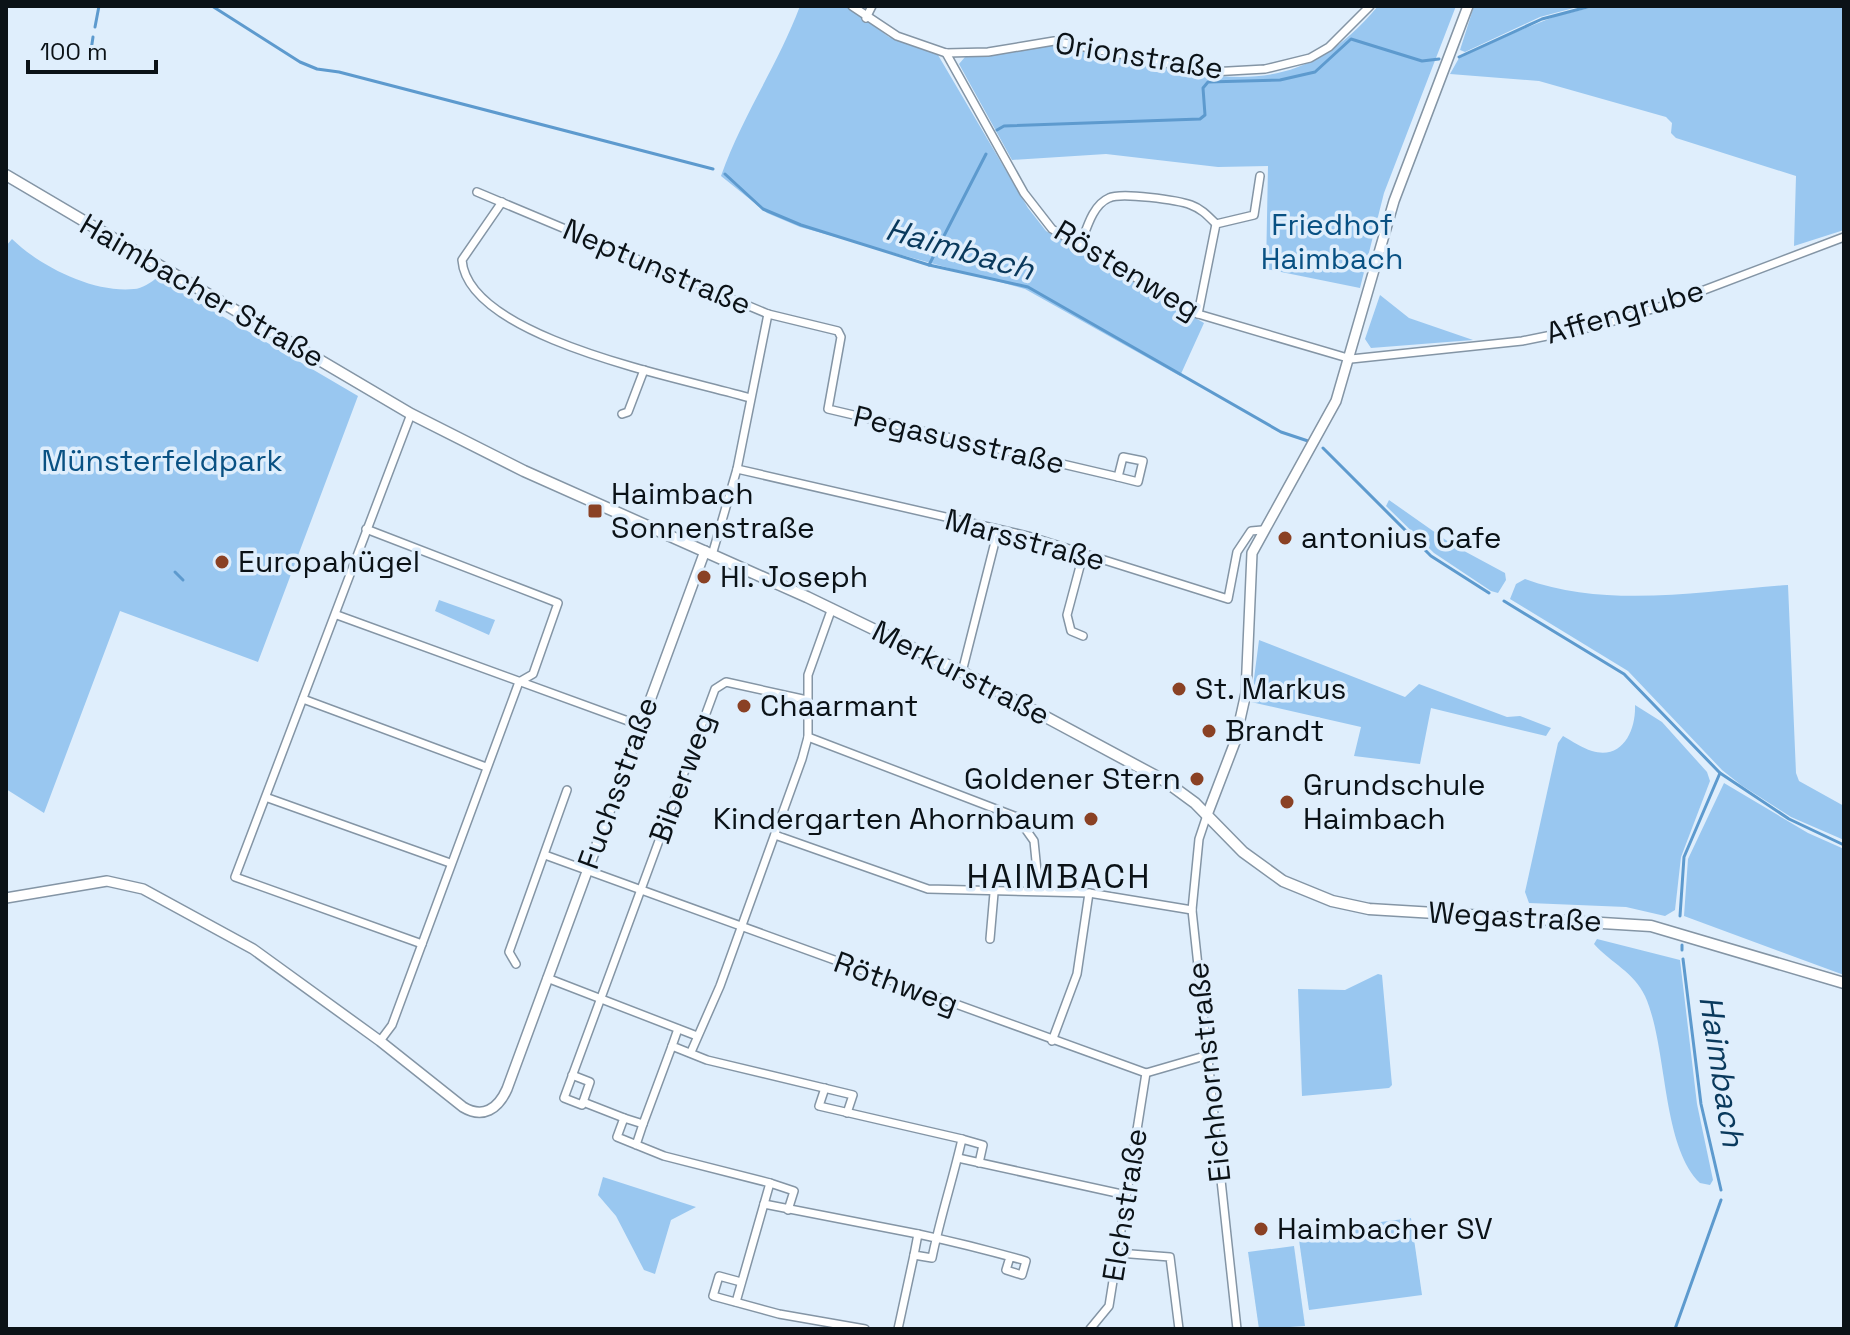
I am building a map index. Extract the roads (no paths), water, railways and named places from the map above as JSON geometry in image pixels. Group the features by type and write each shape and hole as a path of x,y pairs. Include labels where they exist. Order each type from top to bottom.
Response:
{"main road":[{"name":"Haimbacher Straße","path":"6,175 399,407"},
{"name":"Merkurstraße","path":"399,407 512,466 832,608 962,672 1153,774 1207,815"},
{"name":"Wegastraße","path":"1207,815 1268,871 1332,901 1391,911 1651,926 1844,983"}],"street":[{"name":"Orionstraße","path":"852,6 866,18 913,43 946,53 988,52 1054,41 1191,71 1265,69 1294,63 1321,53 1370,6"},
{"path":"866,18 872,6"},
{"path":"1207,815 1240,725 1248,673 1250,565 1262,530 1328,418 1351,359 1390,214 1468,6"},
{"name":"Röstenweg","path":"946,53 1035,211 1052,229 1198,314 1351,359"},
{"path":"1216,224 1254,215 1260,176"},
{"name":"Neptunstraße","path":"477,192 768,314 840,334"},
{"path":"1080,246 1096,209 1109,197 1188,204 1203,211 1216,224"},
{"path":"502,202 462,260 467,277 478,292 522,324 562,345 750,398"},
{"path":"1198,314 1216,224"},
{"name":"Affengrube","path":"1351,359 1522,341 1601,325 1662,306 1844,237"},
{"path":"709,553 737,469 768,314"},
{"name":"Pegasusstraße","path":"840,334 828,409 1118,477"},
{"path":"622,414 628,412 644,370"},
{"path":"411,414 268,798 235,877 422,944"},
{"name":"Marsstraße","path":"737,469 998,530 1228,599 1241,543 1251,531 1262,530"},
{"path":"6,898 107,881 143,889 243,943 380,1041 392,1025 519,682 533,674 558,603 366,529"},
{"path":"962,672 998,530"},
{"name":"Fuchsstraße","path":"380,1041 471,1112 487,1112 504,1096 639,725 709,553"},
{"path":"1083,555 1067,615 1071,631 1083,636"},
{"path":"691,1052 775,835 808,737 810,664 832,608"},
{"path":"337,615 639,725"},
{"name":"Biberweg","path":"572,1075 717,685 726,682 807,700"},
{"path":"303,699 486,767"},
{"path":"808,737 1017,817 1034,841 1039,891"},
{"path":"516,964 509,952 567,790"},
{"path":"268,798 450,863"},
{"name":"Eichhornstraße","path":"1207,815 1199,839 1192,910 1237,1329"},
{"path":"775,835 928,889 1089,893 1192,910"},
{"name":"Röthweg","path":"545,855 1146,1073"},
{"path":"990,939 994,893"},
{"path":"1052,1041 1077,974 1089,893"},
{"path":"547,978 697,1036"},
{"path":"636,1145 678,1029"},
{"path":"672,1046 707,1060 853,1095 847,1113"},
{"path":"1146,1073 1208,1055"},
{"name":"Elchstraße","path":"1090,1329 1109,1306 1146,1073"},
{"path":"572,1075 590,1082 583,1102 582,1105 564,1098 572,1075"},
{"path":"825,1088 819,1106 983,1145 979,1163"},
{"path":"583,1102 643,1124"},
{"path":"624,1118 617,1137 664,1156 794,1191 788,1210"},
{"path":"914,1255 932,1258 962,1139"},
{"path":"958,1158 1083,1189 1126,1195"},
{"path":"736,1302 770,1183"},
{"path":"764,1204 918,1234 1010,1257"},
{"path":"898,1329 918,1234"},
{"path":"1118,1253 1170,1257 1179,1329"},
{"path":"741,1282 719,1276 713,1296 865,1329"}],"waterway":[{"path":"95,27 99,6"},
{"name":"Haimbach","path":"212,6 300,62 317,69 339,72 713,169"},
{"path":"1459,57 1542,19 1591,6"},
{"path":"90,57 93,37"},
{"path":"997,130 1004,126 1200,119 1205,115 1203,88 1208,82 1280,80 1315,72 1351,39 1422,61 1439,59"},
{"path":"929,265 986,154"},
{"name":"Haimbach","path":"725,174 763,209 801,225 929,265 1028,287 1281,432 1308,441"},
{"name":"Haimbach","path":"1323,448 1431,556 1489,593"},
{"path":"175,572 183,580"},
{"name":"Haimbach","path":"1504,601 1624,674 1720,773 1684,857 1680,916"},
{"path":"1720,773 1789,819 1844,845"},
{"name":"Haimbach","path":"1682,945 1682,950"},
{"name":"Haimbach","path":"1683,959 1701,1104 1721,1190"},
{"name":"Haimbach","path":"1675,1329 1721,1200"}],"place":[{"name":"Haimbach Sonnenstraße","path":"595,511"},
{"name":"antonius Cafe","path":"1285,538"},
{"name":"Europahügel","path":"222,562"},
{"name":"Hl. Joseph","path":"704,577"},
{"name":"St. Markus","path":"1179,689"},
{"name":"Chaarmant","path":"744,706"},
{"name":"Brandt","path":"1209,731"},
{"name":"Goldener Stern","path":"1197,779"},
{"name":"Grundschule Haimbach","path":"1287,802"},
{"name":"Kindergarten Ahornbaum","path":"1091,819"},
{"name":"Haimbacher SV","path":"1261,1229"}],"district":[{"name":"HAIMBACH","path":"1059,876"}],"park label":[{"name":"Friedhof Haimbach","path":"1332,242"},
{"name":"Münsterfeldpark","path":"162,461"}]}
